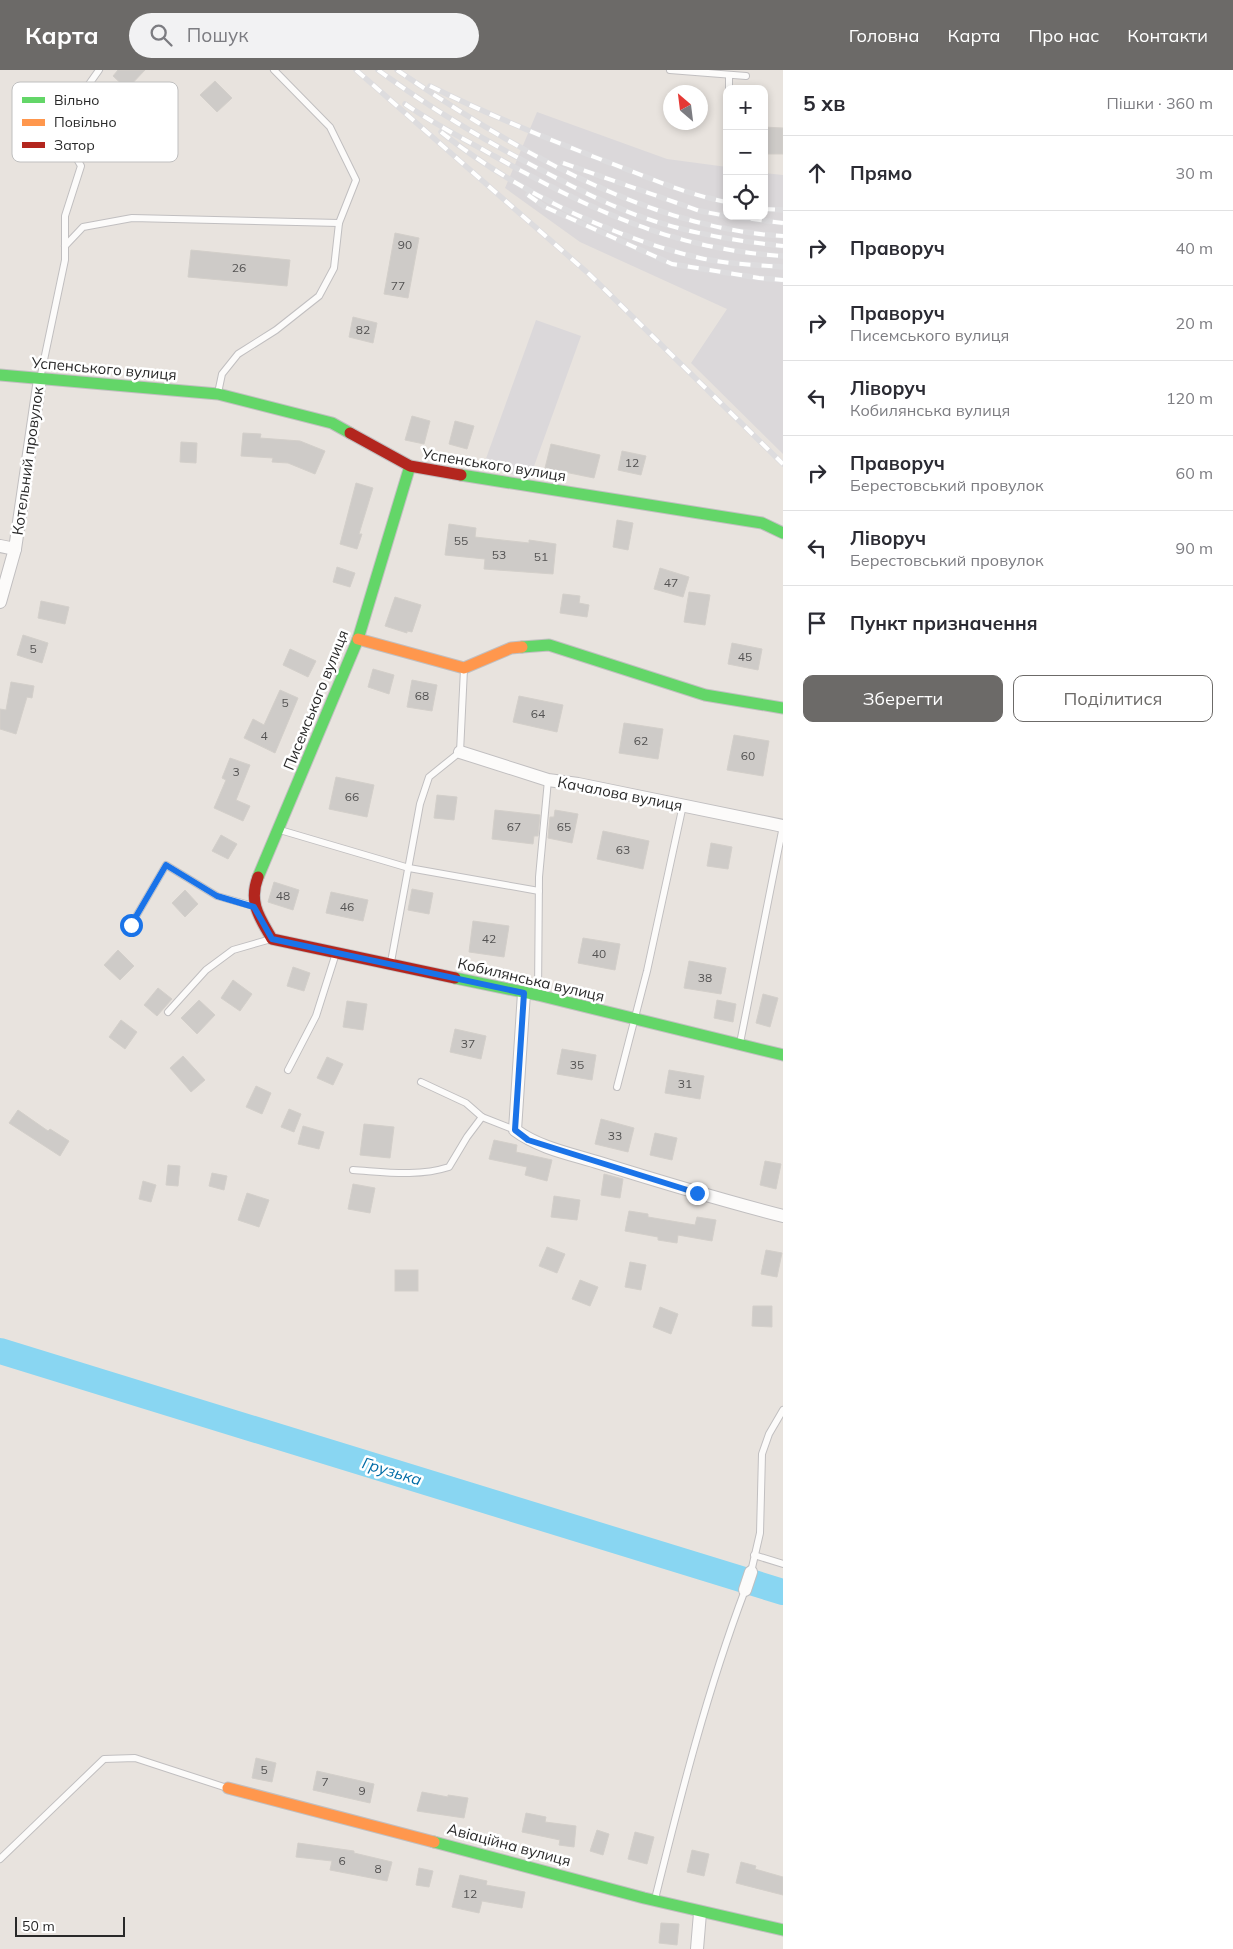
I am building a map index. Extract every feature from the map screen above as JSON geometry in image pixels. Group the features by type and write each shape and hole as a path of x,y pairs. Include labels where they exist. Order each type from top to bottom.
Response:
{"street":[{"name":"Успенського вулиця","path":"0,376 218,394 332,423 410,466 762,523 783,533"},
{"name":"Котельний провулок","path":"0,602 15,549 40,379"},
{"name":"Писемського вулиця","path":"254,907 255,885 358,639 410,466"},
{"path":"0,546 15,549"},
{"path":"358,639 464,668 511,648 549,645 705,695 783,708"},
{"name":"Качалова вулиця","path":"460,752 548,780 578,784 783,826"},
{"path":"254,907 272,939"},
{"name":"Кобилянська вулиця","path":"272,939 538,995 783,1055"},
{"path":"524,993 515,1130 528,1140 562,1151 697,1193 783,1216"},
{"path":"745,1590 751,1572"},
{"name":"Авіаційна вулиця","path":"228,1788 338,1814 700,1913 783,1930"},
{"path":"697,1949 700,1913"}],"lane":[{"path":"91,82 99,70"},
{"path":"218,394 222,374 238,354 276,330 319,296 334,268 339,223 356,180 330,127 274,70"},
{"path":"670,70 746,76"},
{"path":"729,74 729,85"},
{"path":"40,379 65,260 65,216 81,166 79,162"},
{"path":"65,246 83,227 132,218 339,223"},
{"path":"390,963 420,804 429,777 460,752 464,668"},
{"path":"538,995 539,891 548,780"},
{"path":"617,1087 636,1020 682,805"},
{"path":"740,1044 783,826"},
{"path":"278,829 409,868 539,891"},
{"path":"131,925 166,865 217,896 254,907"},
{"path":"168,1012 206,970 233,950 272,939"},
{"path":"288,1070 316,1016 336,952"},
{"path":"421,1082 466,1103 482,1117 515,1130"},
{"path":"353,1170 404,1174 432,1173 449,1167 467,1137 482,1117"},
{"path":"751,1572 760,1533 762,1454 768,1434 783,1410"},
{"path":"754,1555 783,1564"},
{"path":"655,1900 689,1759 724,1646 745,1590"},
{"path":"0,1859 104,1759 135,1758 228,1788"}],"shaded area":[{"path":"537,112 667,159 723,166 723,220 768,220 768,173 783,175 783,454 691,363 727,309 580,242 505,188"},
{"path":"536,320 581,336 529,480 484,464"}],"building":[{"path":"118,70 145,70 134,82 119,82 113,76"},
{"path":"215,81 232,98 217,112 200,95"},
{"path":"768,127 783,128 783,154 768,154"},
{"path":"395,233 419,238 408,298 384,294"},
{"path":"191,250 290,260 287,286 188,277"},
{"path":"353,317 377,323 373,343 349,337"},
{"path":"412,416 430,421 424,444 405,440"},
{"path":"455,421 474,426 467,449 449,444"},
{"path":"243,433 261,434 260,438 300,441 325,451 315,474 288,463 272,462 273,458 241,456"},
{"path":"181,442 197,443 196,463 180,462"},
{"path":"551,444 600,455 594,478 545,468"},
{"path":"622,451 646,456 641,475 618,470"},
{"path":"356,483 373,488 359,534 362,534 357,549 340,544"},
{"path":"617,520 633,523 628,550 613,547"},
{"path":"449,524 476,528 475,537 529,543 529,540 556,544 553,574 484,569 485,559 445,555"},
{"path":"337,567 355,573 350,587 333,582"},
{"path":"660,568 689,577 683,597 654,589"},
{"path":"689,592 710,595 705,625 684,622"},
{"path":"563,594 580,596 579,603 589,605 587,617 560,613"},
{"path":"395,597 421,605 412,632 407,631 407,633 385,626"},
{"path":"41,601 69,607 65,624 38,618"},
{"path":"23,635 48,643 42,663 17,655"},
{"path":"732,643 762,649 758,670 728,664"},
{"path":"290,649 316,661 308,677 283,665"},
{"path":"373,669 394,675 389,694 368,687"},
{"path":"412,680 437,685 432,711 407,707"},
{"path":"11,682 34,686 32,698 27,697 16,734 0,729 0,709 6,710"},
{"path":"280,690 298,698 275,753 244,738 253,719 264,725"},
{"path":"519,696 563,705 557,732 513,722"},
{"path":"624,723 663,729 658,759 619,753"},
{"path":"734,735 769,741 763,776 727,770"},
{"path":"230,758 250,765 236,800 250,806 243,821 214,808 226,780 222,778"},
{"path":"336,777 374,785 367,817 329,809"},
{"path":"437,795 457,797 454,820 434,818"},
{"path":"495,810 540,815 538,836 534,836 533,844 492,839"},
{"path":"555,810 578,814 572,843 548,838 550,817 554,817"},
{"path":"603,831 649,841 643,869 597,859"},
{"path":"221,835 237,844 228,859 212,851"},
{"path":"711,843 732,847 728,869 707,866"},
{"path":"274,882 299,890 293,910 268,902"},
{"path":"412,889 433,893 429,914 408,910"},
{"path":"185,890 198,904 185,917 172,903"},
{"path":"331,892 368,900 363,921 326,913"},
{"path":"473,921 509,926 504,957 469,952"},
{"path":"583,938 620,944 615,970 578,963"},
{"path":"118,950 134,966 120,980 104,965"},
{"path":"689,961 726,968 721,994 684,988"},
{"path":"293,967 310,973 304,991 287,986"},
{"path":"233,980 252,994 240,1011 221,998"},
{"path":"158,988 172,999 157,1016 144,1005"},
{"path":"763,994 778,998 770,1027 756,1023"},
{"path":"199,1000 215,1015 197,1034 181,1018"},
{"path":"717,1000 736,1004 733,1022 714,1018"},
{"path":"347,1001 367,1004 363,1030 343,1027"},
{"path":"121,1020 137,1032 125,1049 109,1037"},
{"path":"455,1029 486,1036 481,1059 450,1052"},
{"path":"562,1049 596,1055 592,1080 557,1074"},
{"path":"183,1056 205,1080 191,1092 170,1068"},
{"path":"327,1057 343,1064 333,1085 317,1078"},
{"path":"669,1070 704,1076 700,1099 665,1093"},
{"path":"256,1086 271,1093 262,1114 246,1107"},
{"path":"289,1109 301,1114 294,1132 281,1127"},
{"path":"18,1110 48,1131 50,1129 69,1141 60,1156 9,1123"},
{"path":"601,1119 634,1128 628,1152 595,1144"},
{"path":"364,1124 394,1127 390,1158 360,1155"},
{"path":"303,1126 324,1132 319,1149 298,1144"},
{"path":"655,1133 677,1138 672,1160 650,1155"},
{"path":"494,1140 517,1145 516,1152 552,1160 547,1181 525,1175 527,1167 489,1159"},
{"path":"765,1161 781,1164 776,1189 760,1185"},
{"path":"168,1165 180,1166 178,1186 166,1185"},
{"path":"212,1173 227,1176 224,1190 209,1186"},
{"path":"604,1174 623,1179 620,1198 601,1195"},
{"path":"143,1181 156,1185 151,1202 139,1199"},
{"path":"353,1184 375,1188 370,1213 348,1209"},
{"path":"247,1193 269,1200 259,1227 238,1220"},
{"path":"554,1196 580,1200 577,1220 551,1217"},
{"path":"629,1211 648,1214 648,1217 695,1225 697,1217 716,1220 712,1241 678,1235 677,1243 658,1240 658,1237 625,1231"},
{"path":"547,1247 565,1254 557,1273 539,1266"},
{"path":"766,1250 782,1253 777,1277 761,1274"},
{"path":"630,1262 646,1265 641,1290 625,1287"},
{"path":"395,1270 418,1270 418,1291 395,1291"},
{"path":"580,1280 598,1287 590,1306 572,1299"},
{"path":"753,1306 772,1306 772,1327 752,1326"},
{"path":"660,1307 678,1314 671,1334 653,1327"},
{"path":"256,1758 276,1763 272,1782 252,1778"},
{"path":"317,1771 374,1784 370,1803 313,1790"},
{"path":"422,1792 448,1797 448,1795 468,1798 464,1818 417,1811"},
{"path":"526,1813 546,1817 545,1822 576,1826 574,1847 559,1845 560,1840 522,1832"},
{"path":"597,1830 609,1834 603,1855 590,1851"},
{"path":"635,1832 654,1837 647,1864 628,1859"},
{"path":"298,1843 354,1851 354,1853 392,1862 387,1881 330,1870 332,1861 296,1857"},
{"path":"692,1850 709,1854 704,1876 687,1872"},
{"path":"741,1862 756,1866 755,1869 783,1877 783,1895 736,1883"},
{"path":"419,1868 433,1871 429,1887 416,1885"},
{"path":"460,1875 487,1881 486,1885 525,1892 522,1908 482,1901 479,1913 452,1907"},
{"path":"661,1923 679,1924 677,1945 659,1943"}],"waterway":[{"name":"Грузька","path":"0,1351 783,1592"}],"railway":[{"path":"356,70 589,274 783,464"},
{"path":"378,70 418,98 479,136 567,184 617,207 659,223 694,232 747,242 783,246"},
{"path":"397,70 485,127 580,179 630,200 680,217 731,230 783,236"},
{"path":"430,86 538,135 680,189 723,201"},
{"path":"405,104 531,176 599,210 668,236 743,252 783,256"},
{"path":"441,132 499,173 597,224 666,249 700,258 741,264 783,267"},
{"path":"563,163 700,211 723,215"},
{"path":"528,195 545,207 672,264 783,280"},
{"path":"768,209 783,210"},
{"path":"760,220 783,223"}],"traffic: fast":[{"path":"0,375 218,394 332,423 350,433"},
{"path":"258,877 358,639 410,466"},
{"path":"461,475 762,523 783,533"},
{"path":"522,647 549,645 705,695 783,708"},
{"path":"455,978 538,995 783,1055"},
{"path":"434,1842 644,1898 783,1930"}],"traffic: slow":[{"path":"358,639 464,668 511,648 522,647"},
{"path":"228,1788 434,1842"}],"traffic: jam":[{"path":"350,433 410,466 461,475"},
{"path":"258,877 255,886 255,903 272,939 455,978"}],"route":[{"path":"131,925 166,865 217,896 254,907 272,939 524,993 515,1130 528,1140 697,1193"}]}
